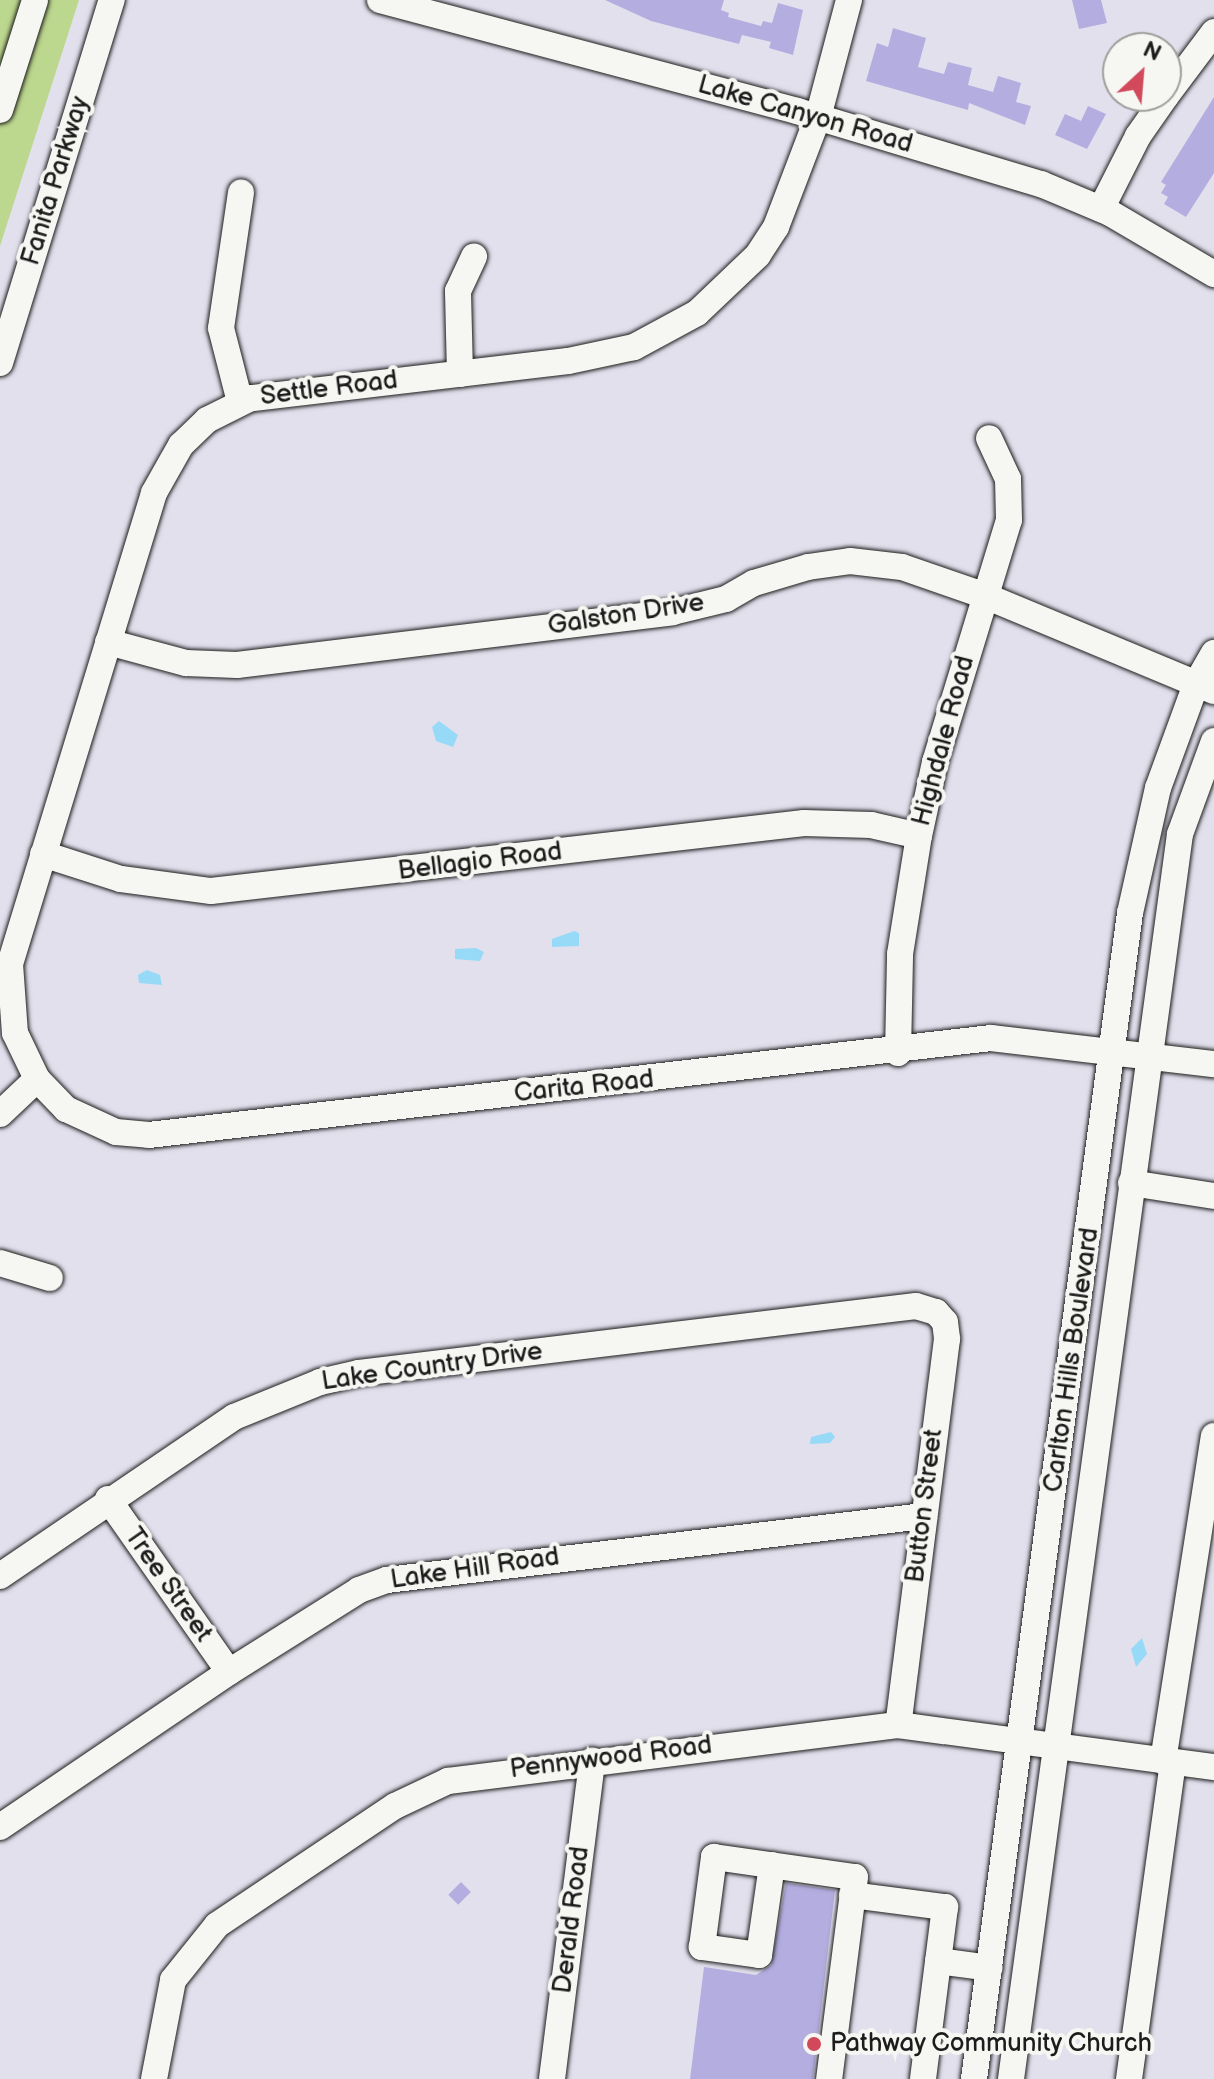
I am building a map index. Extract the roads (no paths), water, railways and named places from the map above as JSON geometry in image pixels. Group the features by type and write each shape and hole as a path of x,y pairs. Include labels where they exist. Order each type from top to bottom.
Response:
{"street":[{"path":"0,110 10,42 35,0"},
{"name":"Fanita Parkway","path":"0,363 112,0"},
{"name":"Lake Canyon Road","path":"380,0 818,117 1041,184 1101,209 1214,274"},
{"name":"Settle Road","path":"37,1079 15,1033 8,982 43,854 161,475 193,431 240,402 621,351 697,313 758,255 776,227 818,117 849,0"},
{"path":"1182,75 1214,32"},
{"path":"1101,209 1138,136 1155,112"},
{"path":"240,402 221,328 241,192"},
{"path":"460,374 458,291 474,256"},
{"name":"Highdale Road","path":"898,1053 900,954 919,836 983,595 1009,520 1008,479 989,438"},
{"name":"Galston Drive","path":"108,642 186,663 237,665 673,612 808,567 850,561 902,567 983,595 1205,687"},
{"name":"Carlton Hills Boulevard","path":"974,2079 1022,1742 1130,913 1158,788 1205,687 1214,653"},
{"name":"Carlton Hills Boulevard","path":"1011,2079 1180,834 1214,741"},
{"name":"Bellagio Road","path":"43,854 121,879 211,891 804,823 871,825 919,836"},
{"name":"Carita Road","path":"37,1079 81,1119 116,1132 149,1135 898,1053 991,1038 1214,1064"},
{"path":"0,1114 37,1079"},
{"path":"1131,1183 1214,1196"},
{"path":"0,1263 50,1278"},
{"name":"Lake Country Drive","path":"0,1576 108,1499 234,1417 320,1382 359,1373 916,1306"},
{"name":"Button Street","path":"898,1725 947,1339 945,1322 936,1312 916,1306"},
{"path":"1129,2079 1168,1762 1214,1436"},
{"name":"Tree Street","path":"108,1499 229,1672"},
{"name":"Lake Hill Road","path":"0,1827 229,1672 359,1590 400,1575 924,1516"},
{"name":"Pennywood Road","path":"154,2079 173,1980 217,1925 416,1794 488,1773 898,1725 996,1734 1022,1742 1214,1767"},
{"name":"Derald Road","path":"552,2079 592,1761"},
{"path":"772,1865 855,1877 829,2079"},
{"path":"852,1895 945,1907 923,2079"},
{"path":"938,1961 990,1968"}],"water":[{"path":"439,721 458,735 453,747 436,741 432,727"},
{"path":"574,931 579,933 579,946 552,947 552,939"},
{"path":"476,948 484,952 480,961 455,959 455,949"},
{"path":"147,970 160,975 162,985 139,983 138,975"},
{"path":"831,1432 835,1437 830,1443 810,1444 811,1437"},
{"path":"1142,1638 1147,1654 1136,1667 1131,1649"}],"place":[{"name":"Pathway Community Church","path":"814,2044"}]}
